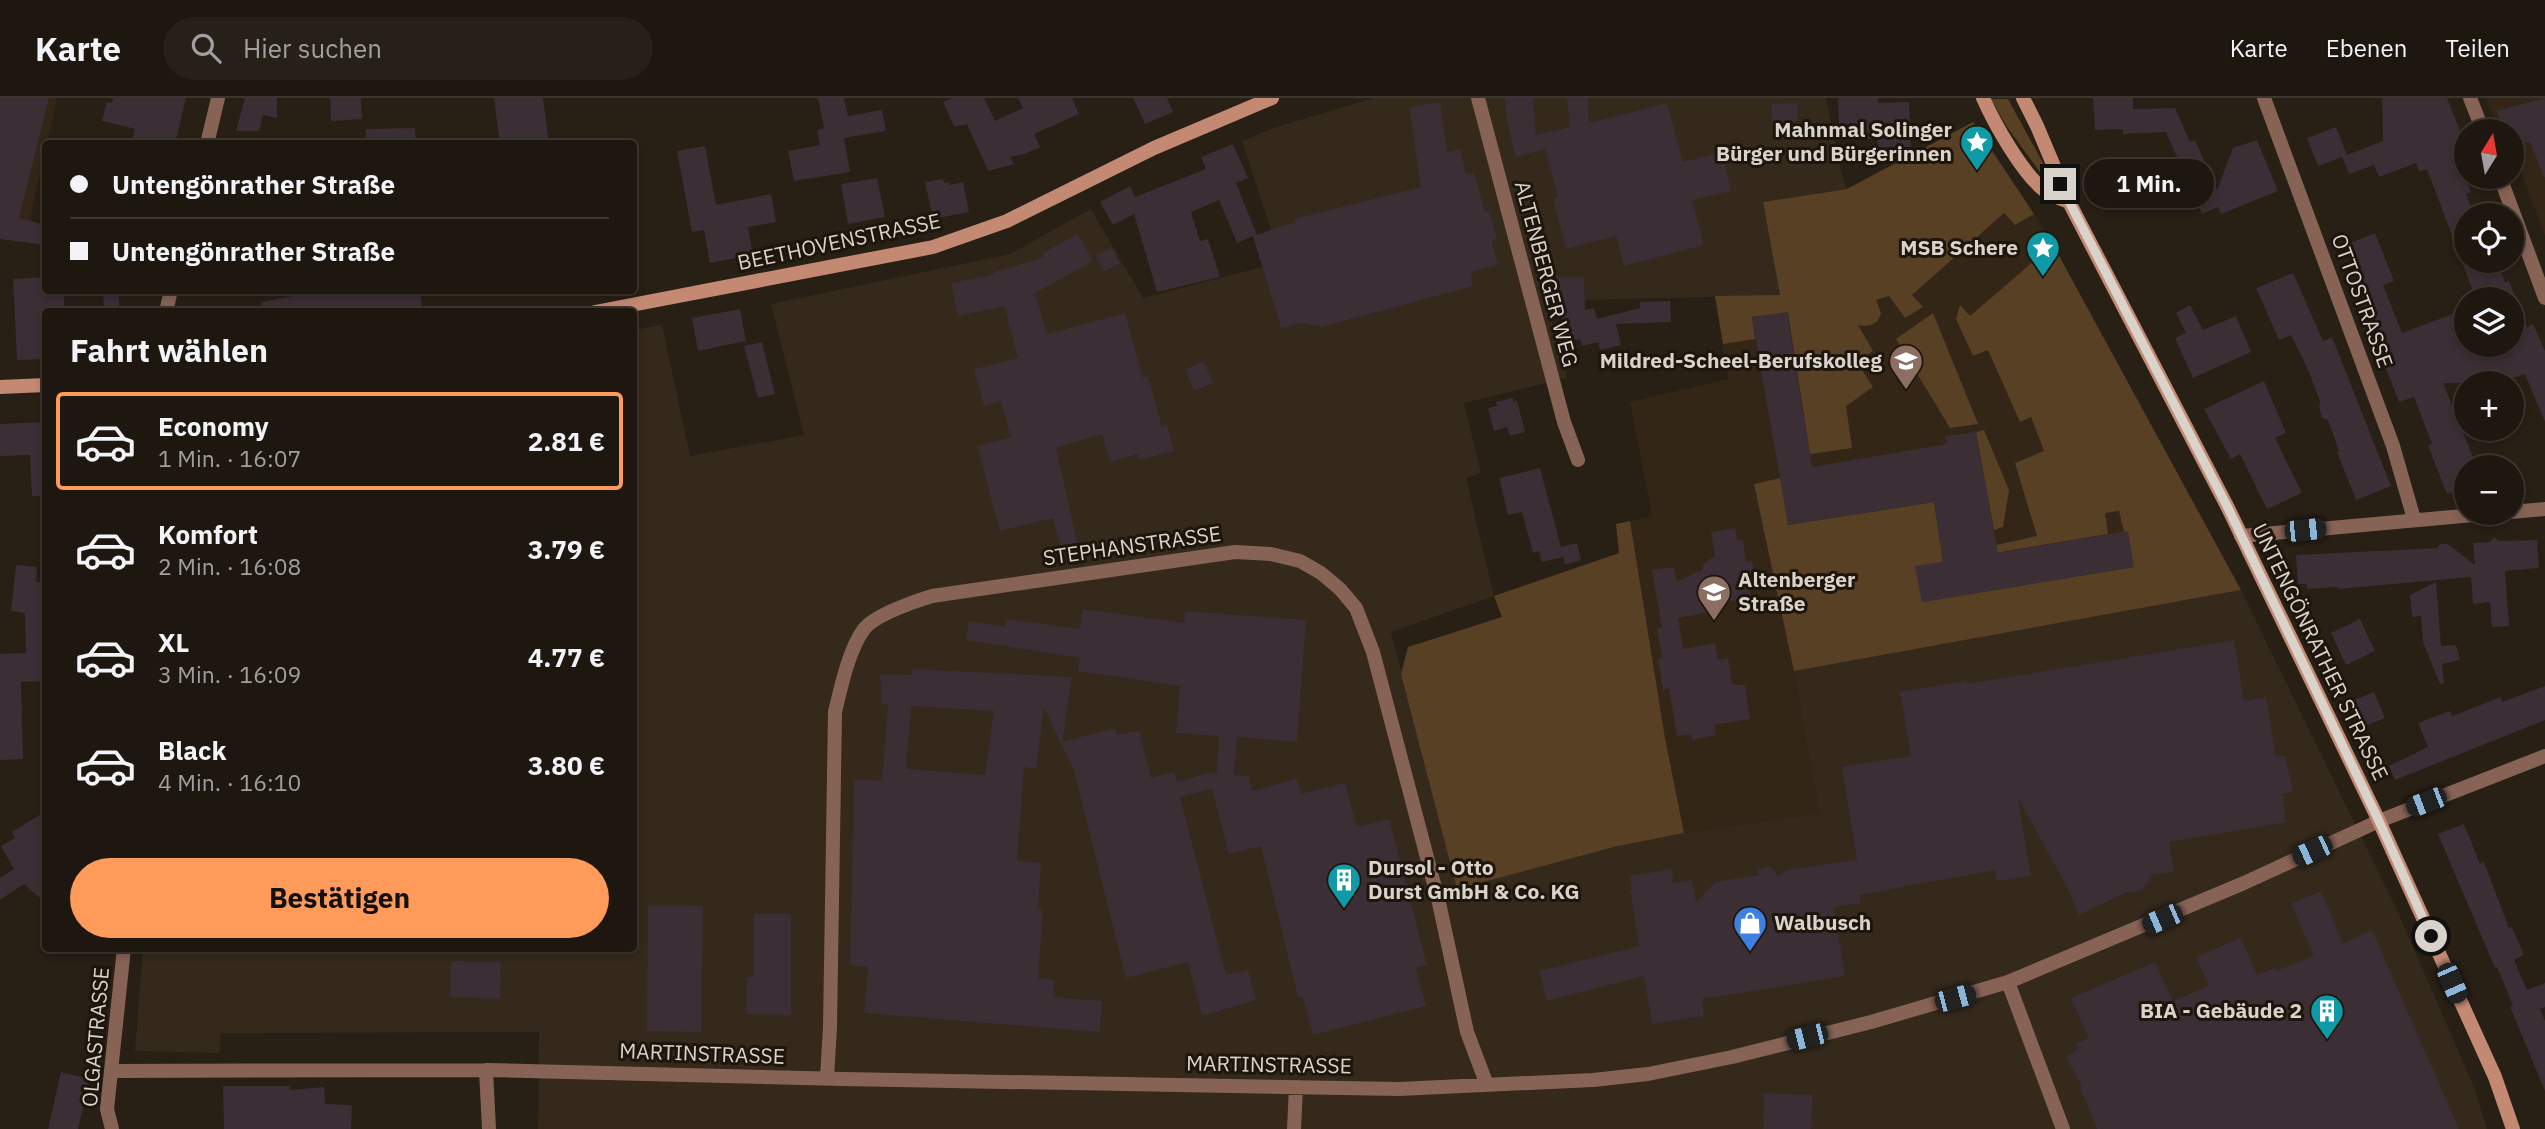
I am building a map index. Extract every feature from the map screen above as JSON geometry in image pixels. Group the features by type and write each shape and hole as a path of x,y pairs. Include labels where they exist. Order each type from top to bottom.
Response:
{"street":[{"path":"208,140 218,98"},
{"name":"BEETHOVENSTRASSE","path":"617,308 933,247 1007,221 1154,148 1272,98"},
{"name":"ALTENBERGER WEG","path":"1478,98 1564,422 1578,460"},
{"path":"1983,98 1995,123 2032,177 2044,190 2069,202"},
{"name":"UNTENGÖNRATHER STRASSE","path":"2023,98 2069,202 2241,536 2379,821 2495,1077 2513,1129"},
{"name":"OTTOSTRASSE","path":"2264,98 2393,446 2414,519"},
{"path":"2470,98 2478,119"},
{"path":"2504,189 2545,298"},
{"path":"0,387 42,385"},
{"path":"2524,511 2545,509"},
{"path":"2241,536 2454,516"},
{"name":"STEPHANSTRASSE","path":"827,1078 835,712 842,683 865,628 909,603 932,596 1235,552 1271,554 1300,561 1321,573 1340,589 1356,608 1373,652 1439,903 1467,1032 1487,1086"},
{"name":"MARTINSTRASSE","path":"112,1071 486,1070 1399,1089 1593,1080 1675,1069 1871,1022 2008,982 2197,904 2379,821 2545,756"},
{"name":"OLGASTRASSE","path":"113,1129 107,1109 124,952"},
{"path":"2008,982 2063,1129"},
{"path":"486,1070 489,1129"},
{"path":"1294,1129 1296,1087"}],"shaded area":[{"path":"0,98 57,98 48,140 42,140 42,166 25,242 0,239"},
{"path":"1374,98 1826,98 1847,189 1763,202 1780,295 1547,301 1567,378 1464,403 1481,473 1466,478 1494,596 1391,632 1457,888 1618,846 1684,833 1820,813 1794,671 2241,590 2397,910 2474,1087 2487,1129 538,1129 539,1032 221,1033 219,1053 135,1051 143,952 637,952 637,329 662,325 690,456 804,435 771,304 1010,254 1091,209 1143,298 1262,267 1271,230 1242,141 1276,127"},
{"path":"2486,98 2545,98 2545,236 2524,180 2524,119 2494,119"},
{"path":"1991,99 2008,99 2048,172 2042,175 2007,127"},
{"name":"Mildred-Scheel-Berufskolleg","path":"1973,122 2046,232 2241,590 1794,671 1821,813 1684,833 1665,738 1630,521 1652,516 1630,402 1728,379 1715,296 1780,295 1763,202 1847,189"},
{"path":"1973,122 2034,214 2015,225 2004,213 1912,295 1923,307 1905,318 1889,296 1876,300 1881,313 1878,320 1869,325 1858,325 1873,351 1857,362 1873,387 1846,406 1852,448 1810,454 1788,313 1752,317 1755,339 1723,344 1715,296 1780,295 1763,202 1847,189"},
{"path":"2046,232 2241,590 1794,671 1754,484 1781,478 1788,525 1934,502 1943,562 1916,567 1922,602 2133,567 2119,511 2105,513 2108,534 1966,558 1965,552 2037,536 2015,463 2044,451 2031,417 2020,422 1988,350 1973,356 1956,319 1960,305 1970,316 2042,254 2033,243"},
{"path":"1933,313 1978,424 1950,428 1896,339"},
{"path":"1984,430 2009,490 2003,527 1994,530 1976,432"},
{"path":"1630,521 1665,738 1684,833 1618,846 1457,889 1401,674 1408,647 1502,617 1494,596 1619,553 1616,524"}],"building":[{"path":"0,98 49,98 19,218 42,224 42,244 0,239"},
{"path":"113,98 186,98 176,140 132,140 135,129 102,121 107,102 112,103"},
{"path":"245,98 277,98 277,118 263,115 259,131 236,131"},
{"path":"330,98 361,98 362,119 331,121"},
{"path":"494,98 543,98 548,140 499,140"},
{"path":"818,98 844,98 848,116 882,110 886,131 844,138 850,172 794,181 788,151 820,145 817,130 824,128"},
{"path":"952,98 984,98 995,121 1023,108 1018,98 1072,98 1079,114 1034,134 1040,147 1010,157 1014,164 988,171 967,124 954,127 943,102"},
{"path":"1133,98 1167,98 1173,112 1145,124"},
{"path":"1505,98 1533,98 1536,135 1570,127 1567,98 1588,98 1589,123 1667,103 1683,162 1722,152 1731,191 1692,200 1704,245 1624,266 1616,236 1566,249 1553,198 1558,197 1545,149 1516,157 1507,122"},
{"path":"1838,98 1878,98 1878,103 1909,102 1911,147 1878,148 1877,139 1858,139 1858,125 1839,125"},
{"path":"2093,98 2133,98 2133,109 2175,108 2190,142 2195,140 2217,190 2233,148 2257,140 2278,191 2221,214 2218,207 2202,214 2166,132 2123,134 2123,129 2095,130"},
{"path":"2382,98 2447,98 2455,119 2454,189 2470,189 2471,192 2466,194 2469,203 2454,203 2454,241 2427,169 2419,172 2416,163 2379,177 2374,165 2349,174 2342,157 2318,166 2307,138 2336,127 2347,155 2383,141"},
{"path":"2545,98 2545,177 2530,142 2524,144 2524,119 2500,119 2497,111"},
{"path":"1440,102 1447,152 1460,149 1466,174 1474,173 1485,212 1489,211 1497,238 1492,241 1498,265 1471,272 1473,286 1321,327 1302,323 1281,328 1253,236 1237,243 1219,200 1191,212 1200,241 1208,239 1220,277 1157,292 1134,214 1113,225 1100,202 1130,186 1135,197 1206,169 1201,157 1233,144 1248,178 1236,183 1257,235 1295,222 1294,219 1421,187 1409,107"},
{"path":"1797,103 1798,121 1772,123 1771,104"},
{"path":"415,128 416,140 366,140 366,129"},
{"path":"705,146 716,205 771,194 776,222 748,227 753,255 710,263 704,230 692,232 677,151"},
{"path":"877,178 885,217 848,224 841,184"},
{"path":"943,179 944,183 949,182 950,185 963,182 969,212 933,219 925,182"},
{"path":"2375,233 2394,281 2383,285 2402,333 2454,314 2454,357 2524,357 2524,319 2527,327 2533,324 2545,351 2545,422 2524,371 2454,371 2454,383 2443,383 2454,410 2454,441 2466,441 2472,455 2454,455 2454,491 2447,494 2428,446 2432,444 2414,397 2399,402 2359,299 2368,296 2348,244"},
{"path":"1078,234 1093,261 1035,293 1047,334 1125,313 1143,378 1148,376 1162,427 1167,425 1174,451 1139,460 1138,454 1110,462 1102,434 1056,448 1079,550 1062,552 1053,518 1000,531 977,446 1011,437 1001,401 984,406 974,369 1018,358 1004,306 958,316 951,283 995,274 994,272 1045,257 1043,253"},
{"path":"1111,247 1120,263 1104,272 1096,256"},
{"path":"2293,273 2323,341 2332,337 2391,486 2356,500 2328,420 2322,418 2320,401 2309,372 2291,335 2279,340 2256,288"},
{"path":"2466,273 2502,273 2505,282 2509,281 2511,287 2471,287"},
{"path":"42,277 42,294 63,294 65,308 42,308 42,359 17,360 13,279"},
{"path":"1584,277 1585,310 1594,308 1597,319 1640,308 1640,302 1670,301 1671,322 1616,324 1621,345 1600,350 1598,342 1582,346 1580,339 1568,342 1558,301 1546,301 1540,278"},
{"path":"103,294 119,294 119,308 104,308"},
{"path":"303,294 420,294 422,307 262,308 262,302"},
{"path":"2190,305 2203,330 2236,316 2251,352 2193,378 2175,338 2186,333 2176,313"},
{"path":"740,309 746,341 698,351 692,318"},
{"path":"1787,312 1812,467 1947,444 1945,436 1976,432 1998,553 2128,531 2134,567 1922,602 1915,566 1943,562 1934,502 1788,525 1752,317"},
{"path":"762,342 775,394 758,398 744,346"},
{"path":"1204,362 1213,383 1194,391 1185,369"},
{"path":"2264,381 2286,433 2275,438 2302,493 2267,509 2240,454 2231,459 2204,409"},
{"path":"1513,398 1514,402 1517,401 1525,432 1510,436 1507,427 1494,431 1488,408 1497,406 1496,402"},
{"path":"42,422 42,496 32,496 30,455 0,456 0,424"},
{"path":"1540,468 1561,547 1577,543 1581,560 1565,565 1563,557 1542,562 1539,551 1533,553 1522,512 1508,515 1499,478"},
{"path":"1735,528 1737,540 1743,539 1746,562 1752,561 1755,576 1747,577 1751,598 1714,604 1715,611 1678,618 1683,649 1715,643 1718,660 1728,658 1732,684 1745,685 1750,719 1714,725 1716,735 1692,740 1691,734 1677,736 1669,688 1663,690 1658,659 1662,658 1657,629 1662,628 1652,570 1674,567 1677,581 1702,570 1704,563 1715,556 1711,532"},
{"path":"2494,537 2499,541 2537,540 2539,568 2505,571 2509,626 2492,627 2490,602 2473,604 2471,577 2338,589 2307,589 2307,584 2298,584 2296,555 2437,548 2440,544 2448,544 2475,565 2473,543 2490,542"},
{"path":"16,565 37,567 36,582 42,583 42,681 21,682 23,759 0,760 0,654 26,653 25,613 11,611"},
{"path":"2436,582 2441,646 2456,645 2460,660 2442,664 2444,683 2440,684 2423,642 2421,616 2412,617 2410,595"},
{"path":"1083,609 1184,623 1185,611 1306,620 1297,742 1237,737 1234,775 1251,776 1249,779 1252,791 1297,779 1301,794 1345,783 1357,827 1389,819 1427,965 1416,968 1426,1006 1313,1035 1303,997 1298,997 1261,846 1229,854 1212,789 1180,797 1226,975 1248,970 1256,1000 1202,1016 1188,962 1126,978 1074,771 1044,707 1036,769 1024,767 1017,861 1041,863 1038,909 1043,909 1038,978 1054,980 1053,997 1102,1001 1100,1032 864,1013 868,967 850,965 854,779 882,781 888,705 882,704 880,674 912,675 912,669 1072,677 1062,742 1115,728 1117,735 1139,731 1151,778 1174,772 1177,782 1208,773 1217,774 1219,736 1176,733 1180,686 1078,671 1080,658 966,640 969,621 1005,627 1006,619 1080,629","holes":["911,706 994,711 985,775 906,769"]},
{"path":"2360,619 2375,651 2346,665 2331,633"},
{"path":"2234,640 2244,701 2266,697 2276,757 2285,755 2293,792 2282,794 2286,822 2169,842 2174,871 2151,875 2147,884 2139,891 2125,893 2079,915 2066,885 2018,798 2031,876 1997,881 1995,870 1859,895 1861,903 1834,907 1845,976 1702,999 1704,1016 1652,1024 1644,976 1547,1001 1539,971 1639,946 1630,876 1672,869 1673,883 1692,880 1696,902 1715,882 1758,875 1757,869 1770,866 1778,876 1787,870 1857,860 1842,767 1911,756 1900,692 1966,681 1967,684"},
{"path":"2545,686 2545,720 2395,780 2389,766 2428,747 2418,723 2450,711 2452,716 2501,697 2502,702"},
{"path":"2374,692 2385,718 2362,727 2352,701"},
{"path":"42,813 42,900 24,884 0,900 0,878 14,869 1,846 15,838 12,832"},
{"path":"2464,824 2480,864 2484,862 2509,928 2512,927 2524,955 2514,960 2527,990 2545,983 2545,1007 2540,1009 2545,1021 2545,1091 2510,1007 2513,1006 2497,967 2495,968 2438,834"},
{"path":"2321,891 2343,943 2372,930 2459,1129 2097,1129 2081,1084 2066,1057 2078,1049 2075,1044 2089,1038 2071,998 2155,962 2173,1001 2209,986 2196,957 2241,938 2257,975 2275,968 2276,971 2314,956 2291,904"},
{"path":"648,905 703,906 701,1032 647,1031"},
{"path":"754,914 791,914 791,1015 746,1014 747,977 754,977"},
{"path":"451,961 501,962 500,999 450,997"},
{"path":"61,1072 90,1079 78,1129 48,1129"},
{"path":"223,1086 290,1086 290,1090 324,1087 325,1104 352,1105 351,1129 224,1129"},
{"path":"1764,1093 1813,1095 1811,1129 1763,1129"}],"place":[{"name":"Mahnmal Solinger Bürger und Bürgerinnen","path":"1977,172"},
{"name":"MSB Schere","path":"2043,278"},
{"name":"Mildred-Scheel-Berufskolleg","path":"1906,391"},
{"name":"Altenberger Straße","path":"1714,622"},
{"name":"Dursol - Otto Durst GmbH & Co. KG","path":"1344,910"},
{"name":"Walbusch","path":"1750,953"},
{"name":"BIA - Gebäude 2","path":"2327,1041"}],"route":[{"path":"2060,184 2228,508 2379,821 2431,936"}]}
